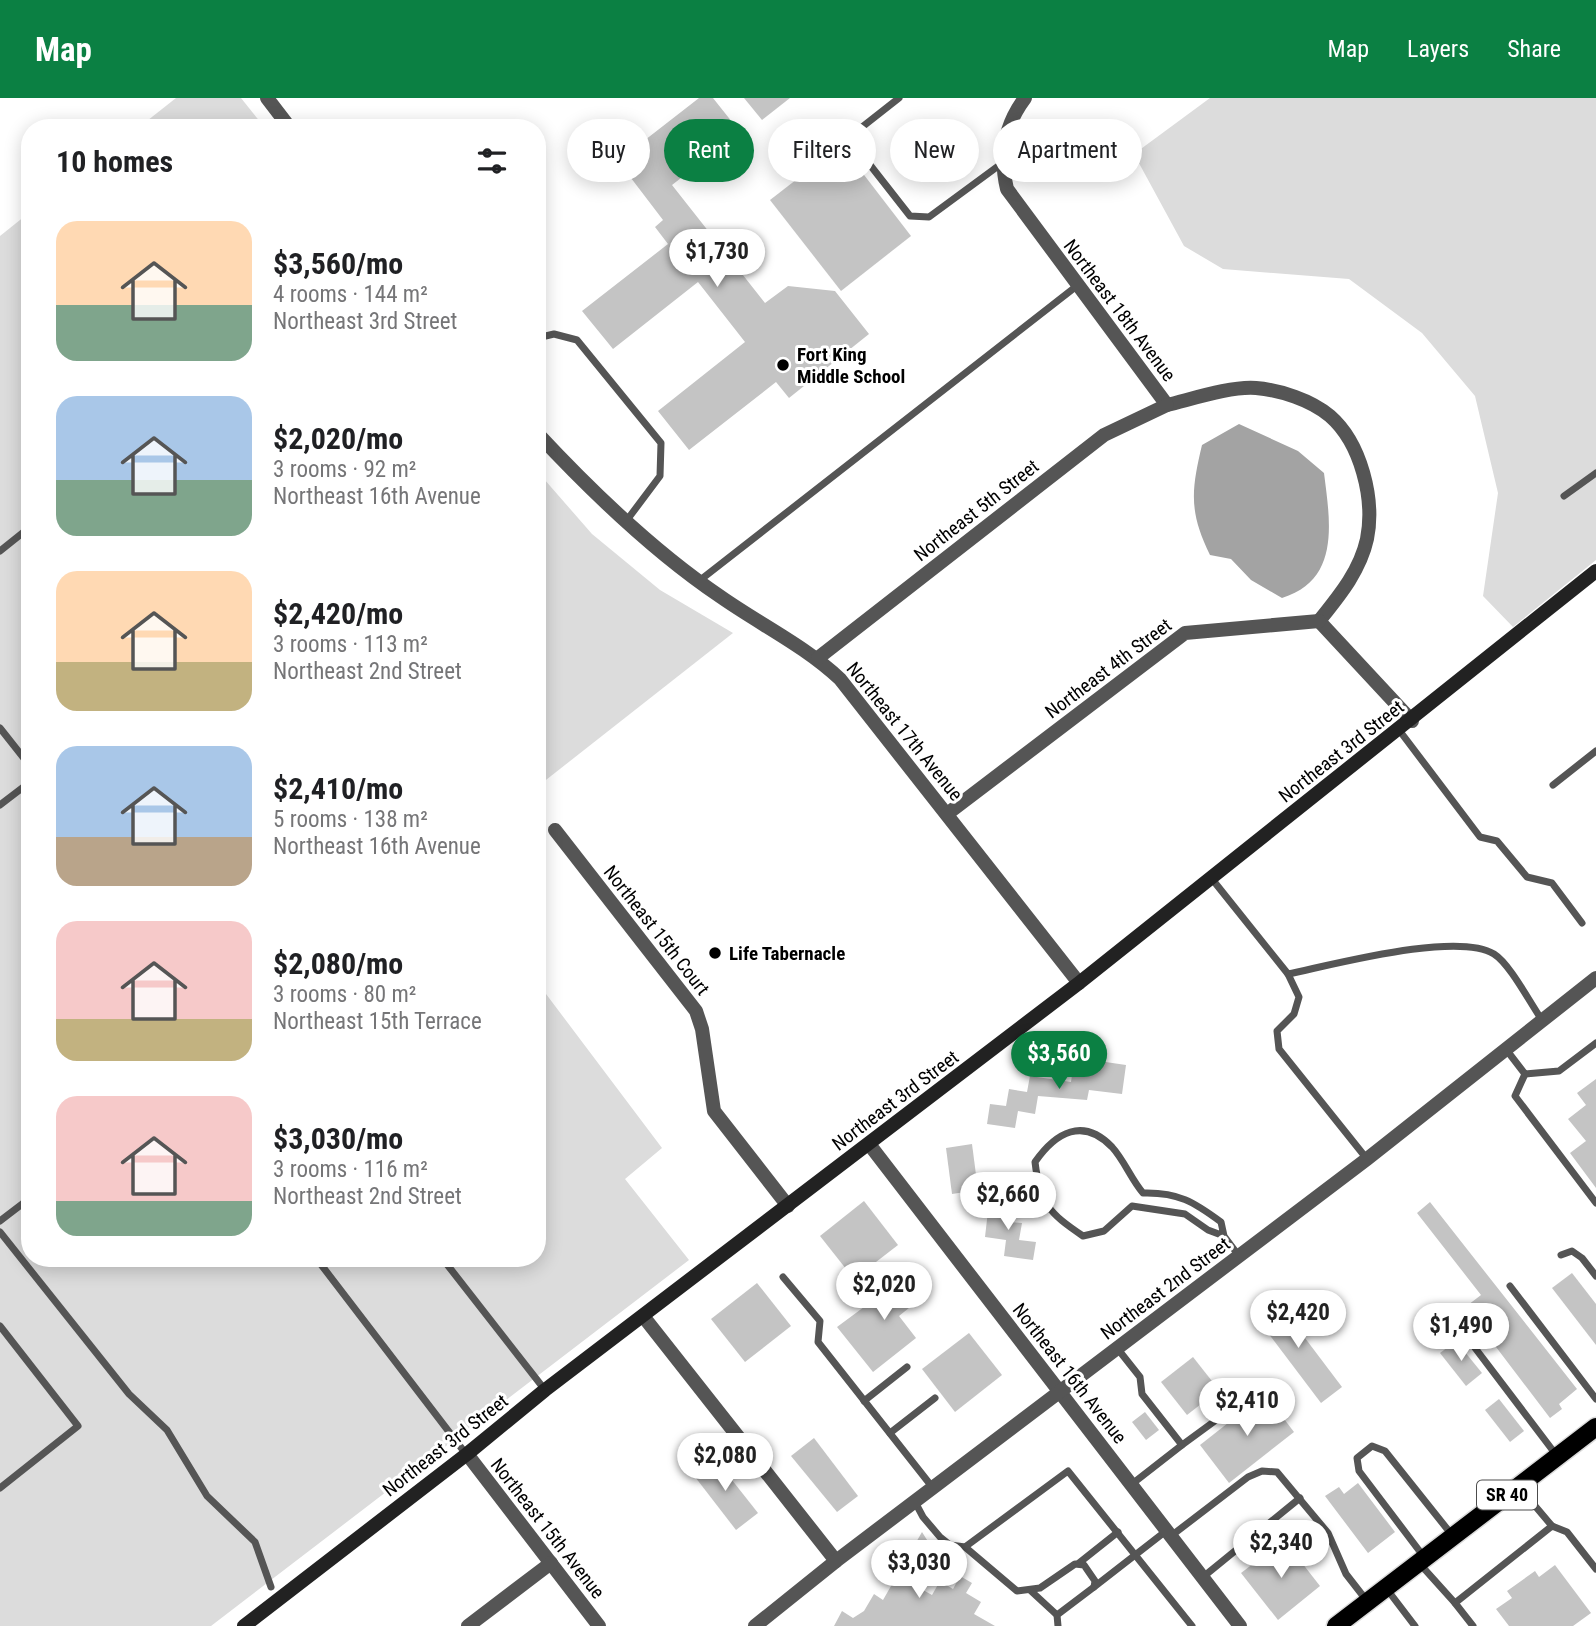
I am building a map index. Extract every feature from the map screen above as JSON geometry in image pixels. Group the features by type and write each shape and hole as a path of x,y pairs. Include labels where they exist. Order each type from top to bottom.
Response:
{"main road":[{"name":"SR 40","path":"1336,1626 1596,1427"}],"street":[{"path":"267,98 283,119"},
{"name":"Northeast 18th Avenue","path":"1014,119 1025,98"},
{"name":"Northeast 18th Avenue","path":"1006,182 1021,212 1079,284 1167,405 1254,387 1298,398 1331,416 1366,476 1370,506 1367,540 1351,580 1319,621"},
{"name":"Northeast 5th Street","path":"818,658 1104,435 1167,405"},
{"name":"Northeast 17th Avenue","path":"546,441 664,555 699,581 818,658 840,679 1079,983"},
{"name":"Northeast 3rd Street","path":"244,1626 467,1454 545,1390 1079,983 1412,721 1596,571"},
{"path":"1319,621 1412,721"},
{"name":"Northeast 4th Street","path":"947,814 1185,633 1319,621"},
{"name":"Northeast 15th Court","path":"555,830 696,1011 702,1029 714,1111 788,1206"},
{"name":"Northeast 2nd Street","path":"755,1626 836,1561 1367,1159 1504,1048 1596,978"},
{"name":"Northeast 16th Avenue","path":"869,1144 1240,1626"},
{"path":"643,1316 836,1561"},
{"name":"Northeast 15th Avenue","path":"467,1454 599,1626"},
{"path":"468,1626 551,1563"}],"lane":[{"path":"899,98 857,131 856,147 910,216 929,217 993,171"},
{"path":"699,581 1079,284"},
{"path":"546,336 554,334 577,340 661,443 660,476 627,520"},
{"path":"1563,496 1596,473"},
{"path":"0,551 21,534"},
{"path":"0,728 21,755"},
{"path":"1399,730 1480,837 1497,841 1527,877 1552,883 1582,923"},
{"path":"1553,785 1596,751"},
{"path":"0,805 21,789"},
{"path":"1212,879 1288,974 1299,996 1294,1014 1277,1031 1279,1049 1367,1159"},
{"path":"1288,974 1411,949 1476,948 1495,955 1542,1020"},
{"path":"1525,1074 1559,1071 1596,1043"},
{"path":"1504,1048 1525,1074"},
{"path":"1525,1074 1515,1096 1596,1203"},
{"path":"1224,1236 1208,1230 1185,1214 1132,1206 1104,1231 1083,1236 1056,1217 1038,1190 1035,1162 1046,1145 1070,1130 1093,1132 1114,1148 1143,1193 1190,1199 1221,1223 1224,1236 1239,1256"},
{"path":"0,1221 21,1205"},
{"path":"0,1232 21,1258"},
{"path":"1561,1255 1572,1251 1582,1258 1596,1276"},
{"path":"28,1267 129,1394 167,1430 206,1496 255,1542 271,1587"},
{"path":"323,1267 467,1454"},
{"path":"449,1267 545,1390"},
{"path":"783,1277 820,1321 818,1342 933,1488"},
{"path":"1510,1286 1596,1399"},
{"path":"0,1326 78,1426 0,1488"},
{"path":"1469,1340 1558,1456"},
{"path":"1117,1348 1140,1377 1142,1394 1182,1445"},
{"path":"864,1401 907,1367"},
{"path":"890,1433 935,1398"},
{"path":"1132,1485 1238,1404"},
{"path":"1453,1536 1385,1451 1371,1446 1357,1458 1359,1471 1473,1626"},
{"path":"965,1547 1068,1471 1192,1626"},
{"path":"1057,1615 1136,1554 1248,1477 1262,1471 1277,1472 1300,1498 1328,1533 1346,1574 1368,1602"},
{"path":"1518,1486 1552,1526 1566,1532 1596,1569"},
{"path":"1203,1577 1300,1498"},
{"path":"915,1501 923,1517 940,1537 950,1545 965,1547 1017,1591 1031,1591 1079,1563 1118,1532"},
{"path":"1455,1602 1552,1526"},
{"path":"1079,1563 1095,1581 1094,1587"},
{"path":"1386,1588 1415,1626"},
{"path":"1031,1591 1057,1615 1058,1626"}],"shaded area":[{"path":"176,98 241,98 258,119 149,119"},
{"path":"1210,98 1596,98 1596,560 1513,627 1483,596 1498,493 1475,396 1422,333 1349,279 1223,269 1184,246 1142,169 1142,148"},
{"path":"21,219 21,1267 546,1267 546,994 662,1148 625,1179 689,1260 211,1626 0,1626 0,236"},
{"path":"1239,424 1298,451 1324,473 1329,529 1323,563 1314,578 1301,589 1282,598 1251,580 1231,559 1210,555 1198,526 1194,489 1202,445"},
{"path":"546,481 592,534 660,590 733,633 546,780"}],"building":[{"path":"699,98 713,98 730,119 672,119"},
{"path":"744,98 790,98 762,120"},
{"path":"664,125 664,182 676,182 672,185 765,303 788,286 835,291 869,334 789,398 776,382 689,450 658,411 745,342 698,282 613,349 582,311 668,244 655,227 663,220 634,182 650,182 650,136"},
{"path":"793,182 869,182 911,236 841,291 770,200"},
{"path":"1092,1060 1126,1065 1122,1094 1089,1090 1087,1100 1038,1096 1035,1114 1018,1111 1015,1128 987,1124 990,1104 1006,1106 1009,1089 1027,1092 1030,1076 1071,1082 1073,1068 1091,1070"},
{"path":"1596,1079 1596,1188 1570,1153 1586,1141 1568,1119 1586,1105 1577,1093"},
{"path":"972,1144 978,1190 952,1194 946,1148"},
{"path":"864,1201 898,1245 854,1279 820,1236"},
{"path":"989,1202 1012,1205 1010,1222 1022,1223 1019,1240 1036,1242 1033,1260 1004,1256 1006,1240 985,1237"},
{"path":"1430,1202 1577,1389 1559,1404 1562,1409 1550,1418 1474,1318 1459,1329 1451,1318 1481,1295 1417,1213"},
{"path":"914,1270 930,1291 899,1316 916,1338 873,1372 837,1327"},
{"path":"1572,1273 1596,1304 1596,1345 1552,1288"},
{"path":"757,1283 791,1326 745,1362 711,1319"},
{"path":"1274,1297 1342,1387 1321,1403 1253,1313"},
{"path":"969,1333 1002,1375 955,1412 922,1369"},
{"path":"1456,1341 1482,1373 1466,1386 1440,1353"},
{"path":"1193,1357 1219,1390 1187,1415 1161,1382"},
{"path":"1265,1394 1294,1432 1229,1483 1200,1445"},
{"path":"1499,1399 1524,1431 1510,1442 1485,1410"},
{"path":"1145,1412 1159,1430 1146,1440 1132,1422"},
{"path":"814,1438 858,1496 837,1512 791,1456"},
{"path":"713,1456 758,1513 736,1530 692,1473"},
{"path":"1358,1483 1395,1532 1368,1553 1325,1496 1339,1487 1344,1494"},
{"path":"922,1532 939,1559 905,1580 932,1595 940,1581 953,1589 960,1576 972,1583 966,1593 981,1602 974,1614 995,1626 834,1626 842,1611 853,1618 864,1611 874,1594 883,1600"},
{"path":"1284,1540 1320,1586 1278,1620 1241,1573"},
{"path":"1555,1565 1591,1613 1573,1626 1509,1626 1496,1609 1512,1598 1507,1591 1535,1571 1539,1577"}],"place":[{"name":"Fort King Middle School","path":"783,365"},
{"name":"Life Tabernacle","path":"715,953"}]}
